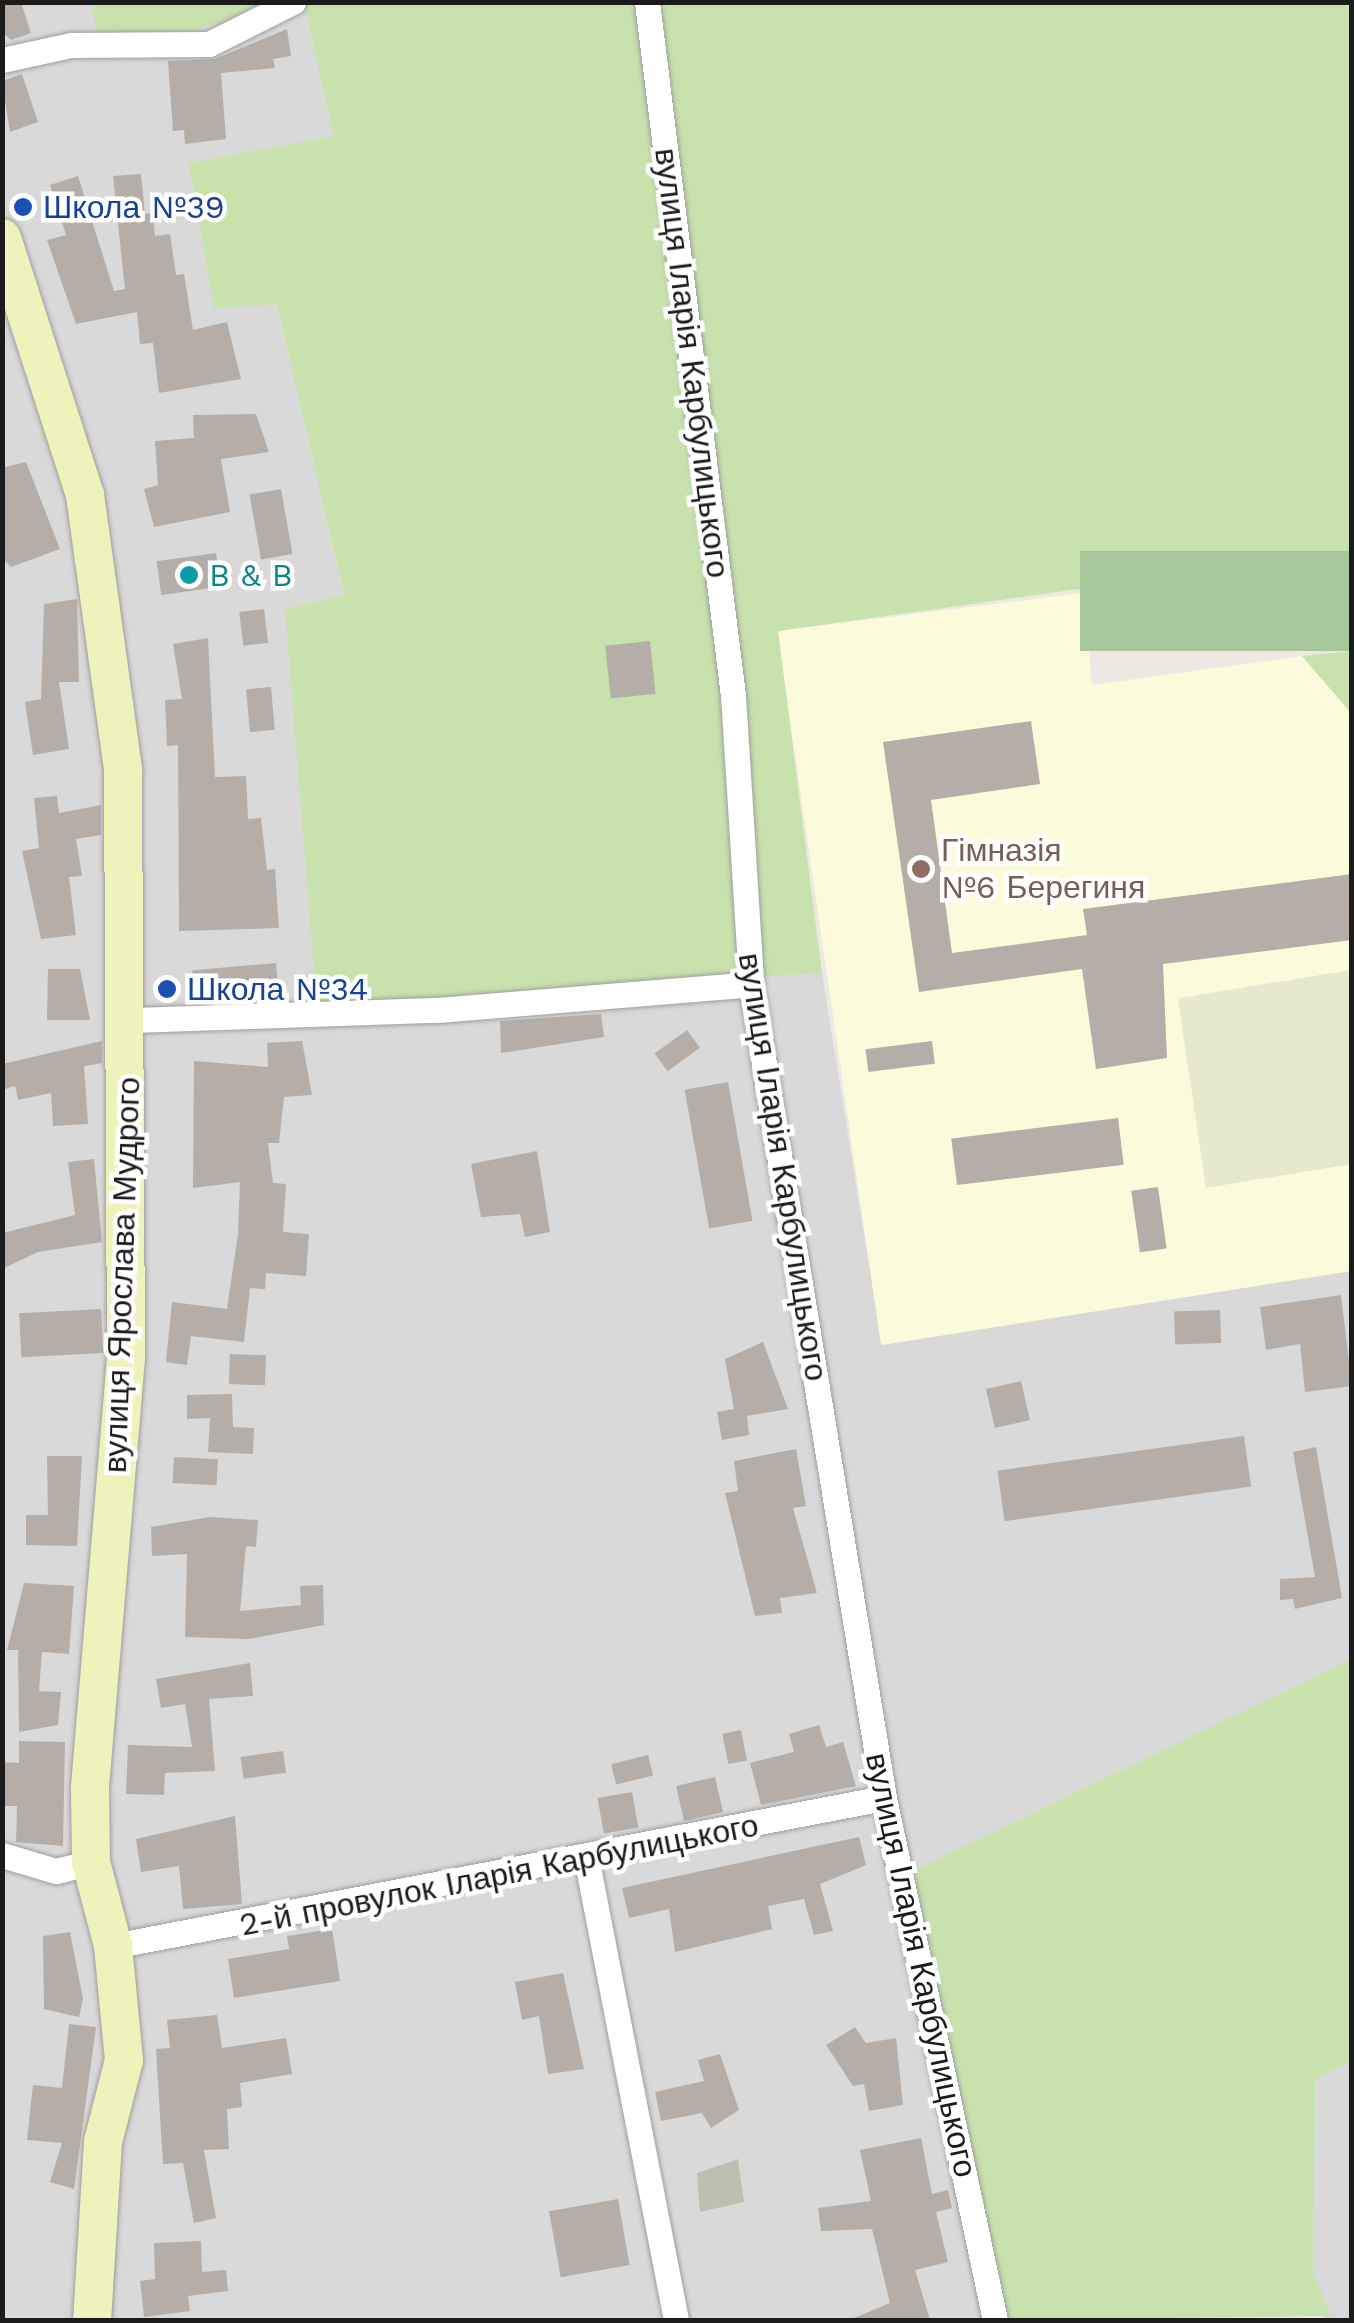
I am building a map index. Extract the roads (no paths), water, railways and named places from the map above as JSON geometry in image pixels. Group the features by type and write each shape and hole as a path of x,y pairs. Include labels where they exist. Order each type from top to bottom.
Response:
{"main road":[{"name":"вулиця Ярослава Мудрого","path":"2,238 85,495 112,639 130,1020 126,1358 91,1862 112,1946 124,2060 104,2142 92,2320"}],"street":[{"path":"2,60 71,45 209,44 293,2"},
{"name":"вулиця Іларія Карбулицького","path":"647,2 733,694 750,984 884,1798 995,2320"},
{"path":"130,1020 438,1010 750,984"},
{"name":"2-й провулок Іларія Карбулицького","path":"112,1946 587,1862 884,1798"},
{"path":"2,1855 56,1872 91,1862"},
{"path":"587,1862 676,2320"}],"place":[{"name":"Школа №39","path":"23,207"},
{"name":"B & B","path":"189,575"},
{"name":"Гімназія №6 Берегиня","path":"921,869"},
{"name":"Школа №34","path":"167,989"}]}
